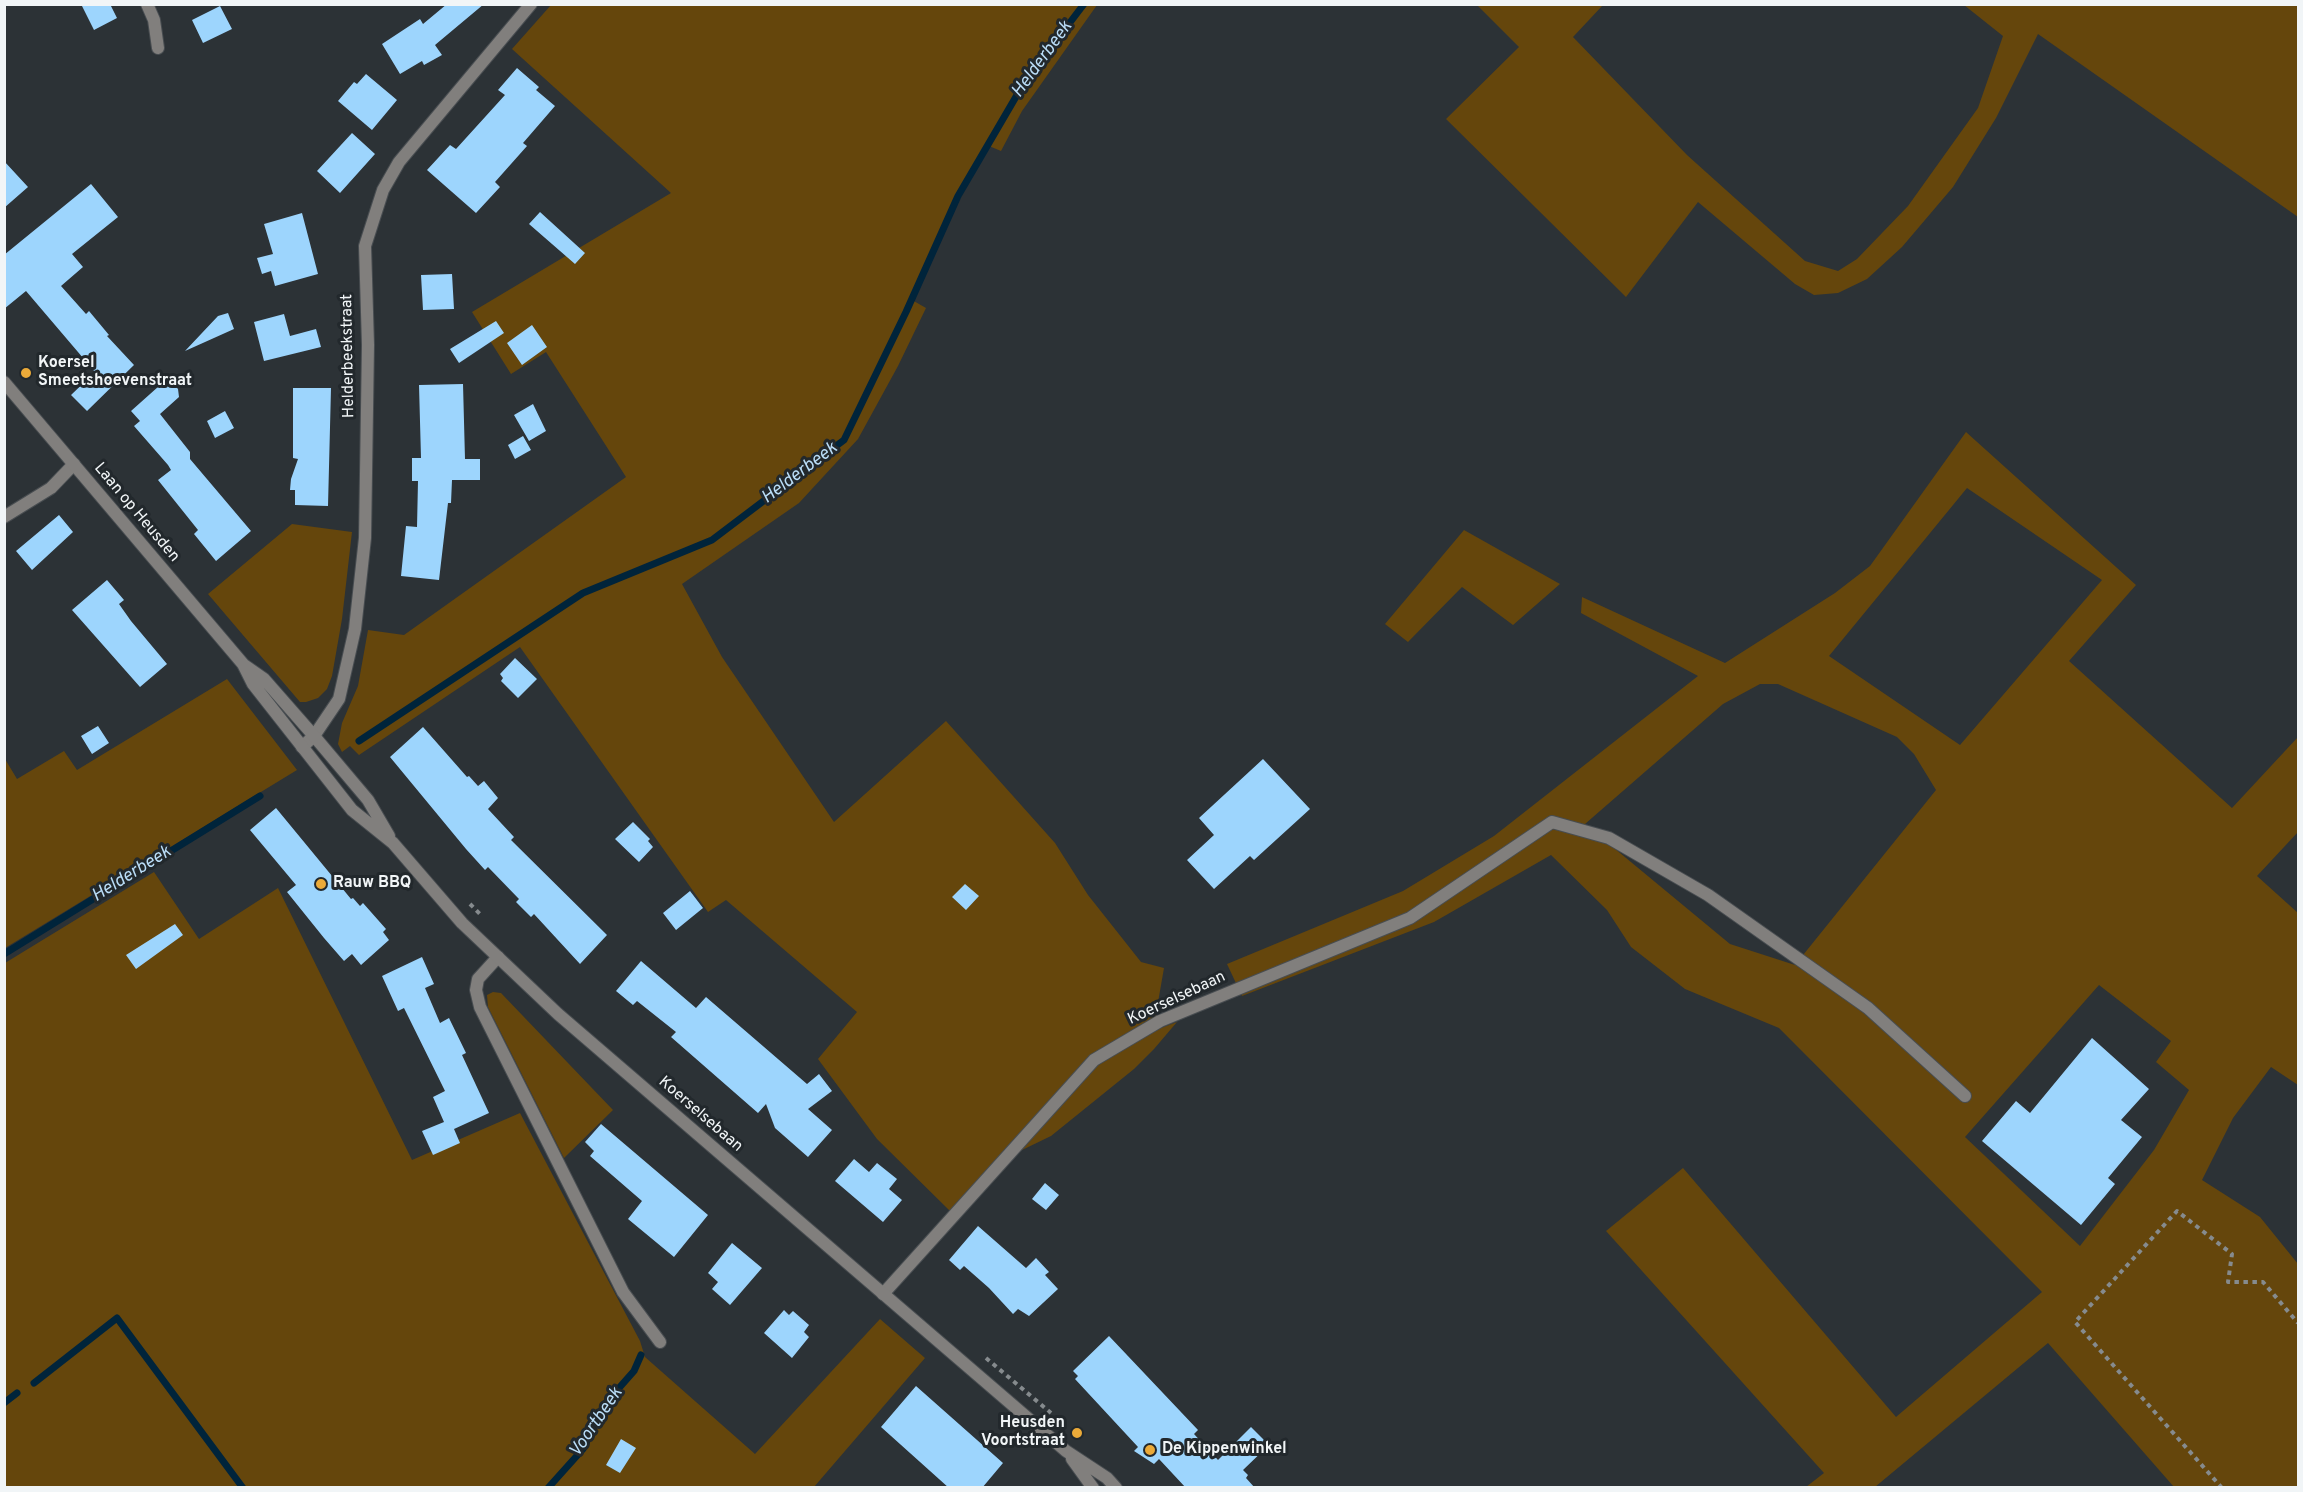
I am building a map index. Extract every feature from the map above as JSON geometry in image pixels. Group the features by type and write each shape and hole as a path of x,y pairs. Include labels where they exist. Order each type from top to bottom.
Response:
{"street":[{"path":"147,4 154,20 158,48"},
{"name":"Helderbeekstraat","path":"302,747 314,736 339,699 355,629 365,538 368,345 365,246 382,190 399,162 531,4"},
{"name":"Laan op Heusden","path":"4,382 243,664 253,684 302,747"},
{"path":"4,517 51,488 74,464"},
{"name":"Laan op Heusden","path":"243,664 264,679 314,736"},
{"name":"Koerselsebaan","path":"314,736 368,800 393,843"},
{"name":"Koerselsebaan","path":"302,747 352,810 393,843 462,923 558,1014 1066,1451 1116,1488"},
{"name":"Koerselsebaan","path":"883,1294 1094,1060 1160,1021 1410,918 1552,822 1609,838 1708,894 1868,1008 1965,1096"},
{"path":"498,957 478,979 476,990 480,1007 623,1292 660,1342"},
{"name":"Koerselsebaan","path":"1066,1451 1093,1488"}],"path":[{"path":"462,895 486,921"},
{"path":"2222,1488 2075,1322 2177,1211 2232,1254 2228,1282 2263,1282 2298,1323"},
{"path":"978,1351 1058,1420"}],"shaded area":[{"path":"551,5 1097,5 1022,111 1001,151 989,146 953,212 912,300 926,308 898,366 858,439 799,503 682,584 722,657 834,822 946,721 1055,843 1088,895 1141,962 1164,968 1153,1031 1177,1022 1154,1049 1134,1069 1051,1136 1020,1151 951,1212 877,1139 818,1059 857,1012 726,900 708,912 520,647 359,755 350,746 342,752 338,744 342,723 358,686 368,630 404,635 626,477 546,352 511,374 472,312 671,193 512,49"},
{"path":"1477,5 1603,5 1573,37 1687,155 1805,261 1838,271 1857,259 1908,206 1978,108 2003,36 1964,5 2298,5 2298,217 2038,34 1996,118 1953,187 1902,247 1867,279 1838,293 1814,295 1795,284 1698,202 1626,297 1446,119 1519,47"},
{"path":"1966,432 2136,585 2069,661 2232,808 2298,737 2298,832 2257,876 2298,913 2298,1085 2271,1067 2233,1118 2202,1180 2260,1217 2298,1264 2298,1487 2174,1487 2048,1343 1875,1487 1806,1487 1824,1473 1606,1231 1683,1168 1896,1417 2042,1292 1779,1028 1685,989 1631,947 1607,910 1551,855 1434,922 1242,996 1227,964 1403,891 1494,836 1698,676 1581,613 1582,597 1725,663 1835,593 1870,566","holes":["1967,488 2102,580 1960,745 1829,656","1760,684 1778,684 1897,737 1914,754 1936,790 1795,965 1730,944 1585,824 1723,704","2099,985 2171,1041 2156,1062 2189,1090 2154,1150 2080,1246 1965,1137"]},
{"path":"292,524 352,532 342,619 332,676 327,689 318,698 306,702 300,702 208,594"},
{"path":"1464,530 1560,584 1513,625 1462,587 1408,642 1385,624"},
{"path":"227,679 297,770 5,948 5,759 17,779 64,751 77,770"},
{"path":"154,872 199,939 278,888 412,1160 520,1113 640,1341 645,1357 755,1454 880,1319 925,1358 814,1487 5,1488 5,963"},
{"path":"493,992 501,993 613,1110 564,1158 488,1007 487,995"}],"building":[{"path":"81,4 110,4 117,18 94,30"},
{"path":"447,4 484,4 435,45 442,55 424,65 422,61 400,74 382,44 420,19 423,24"},
{"path":"220,6 232,29 203,43 192,20"},
{"path":"517,68 539,87 536,90 555,106 523,143 527,146 495,182 500,187 476,213 427,170 450,145 456,149 505,95 498,90"},
{"path":"366,74 397,100 372,130 338,101 354,82 357,84"},
{"path":"352,133 375,154 340,193 317,171"},
{"path":"4,161 28,187 4,208"},
{"path":"91,184 118,217 72,254 83,267 61,286 86,314 89,311 109,335 107,336 134,365 87,411 71,395 95,372 26,291 4,309 4,255"},
{"path":"540,212 585,253 575,264 529,224"},
{"path":"302,213 318,274 275,286 271,271 262,274 257,258 273,254 264,224"},
{"path":"452,274 454,309 423,310 421,275"},
{"path":"228,313 234,329 185,351 218,316"},
{"path":"284,314 290,336 316,329 321,347 264,361 254,322"},
{"path":"496,321 504,333 459,363 450,349"},
{"path":"532,325 547,347 522,365 507,343"},
{"path":"168,378 178,389 179,397 160,414 190,452 190,459 251,531 216,561 194,534 198,530 158,480 171,470 168,465 134,426 140,421 131,411"},
{"path":"463,384 465,459 480,459 480,480 452,480 451,503 448,503 439,580 401,576 406,526 417,527 418,481 412,481 412,458 421,458 419,385"},
{"path":"293,388 331,388 328,506 295,505 295,490 290,490 298,459 293,458"},
{"path":"533,404 546,431 529,441 514,415"},
{"path":"225,411 234,428 215,438 207,421"},
{"path":"523,436 531,450 515,459 508,445"},
{"path":"59,515 73,532 32,570 16,551"},
{"path":"107,580 124,600 119,604 131,621 167,664 140,687 72,610"},
{"path":"515,658 537,679 518,698 501,681 503,678 500,674"},
{"path":"98,726 109,743 92,754 81,736"},
{"path":"423,727 467,777 469,776 478,786 484,781 498,798 488,809 514,837 511,840 607,935 580,964 534,914 531,917 516,902 519,899 488,867 485,870 390,757"},
{"path":"1263,759 1310,809 1254,860 1250,856 1214,889 1187,860 1214,835 1199,818"},
{"path":"276,808 351,899 353,898 360,906 363,903 386,929 383,932 389,940 361,965 352,954 344,961 324,938 287,892 296,885 250,830"},
{"path":"633,822 650,839 648,841 653,847 639,862 615,839"},
{"path":"965,884 979,896 966,910 952,897"},
{"path":"690,891 703,908 676,930 663,913"},
{"path":"175,924 183,935 136,969 126,955"},
{"path":"422,957 434,984 425,988 440,1023 449,1018 466,1053 462,1055 489,1113 454,1129 460,1143 433,1155 422,1131 444,1122 433,1097 445,1091 404,1008 398,1011 382,976"},
{"path":"641,961 696,1008 706,997 807,1084 819,1074 832,1091 808,1109 832,1130 808,1157 775,1128 766,1104 758,1113 671,1037 676,1032 637,1001 633,1005 616,991"},
{"path":"2092,1038 2149,1089 2121,1120 2142,1137 2108,1178 2115,1184 2081,1225 1982,1141 2016,1101 2030,1113"},
{"path":"601,1124 708,1215 674,1257 628,1219 642,1201 590,1156 594,1151 585,1142"},
{"path":"854,1159 869,1172 877,1163 897,1179 889,1189 902,1200 883,1222 835,1181"},
{"path":"1045,1183 1059,1195 1046,1210 1032,1199"},
{"path":"978,1226 1026,1268 1036,1258 1049,1272 1045,1275 1058,1289 1029,1316 1018,1309 1013,1314 964,1266 960,1270 949,1260"},
{"path":"732,1243 762,1268 730,1305 712,1289 718,1282 708,1273"},
{"path":"784,1310 789,1315 793,1311 809,1325 804,1332 809,1337 792,1358 764,1333"},
{"path":"1109,1336 1198,1430 1194,1434 1218,1460 1251,1427 1269,1445 1243,1470 1248,1475 1246,1478 1255,1488 1186,1488 1159,1459 1154,1464 1134,1451 1138,1447 1075,1379 1078,1376 1073,1371"},
{"path":"916,1386 1003,1463 982,1488 949,1488 881,1427"},
{"path":"621,1439 636,1448 620,1473 606,1465"}],"waterway":[{"name":"Helderbeek","path":"359,741 583,593 712,540 844,440 906,312 958,196 1024,83 1084,4"},
{"name":"Helderbeek","path":"4,954 260,796"},
{"path":"34,1383 117,1318 243,1488"},
{"name":"Voortbeek","path":"548,1488 583,1449 604,1405 634,1371 641,1355"},
{"name":"Voortbeek","path":"4,1403 17,1393"}],"place":[{"name":"Koersel Smeetshoevenstraat","path":"26,373"},
{"name":"Rauw BBQ","path":"321,884"},
{"name":"Heusden Voortstraat","path":"1077,1433"},
{"name":"De Kippenwinkel","path":"1150,1450"}]}
